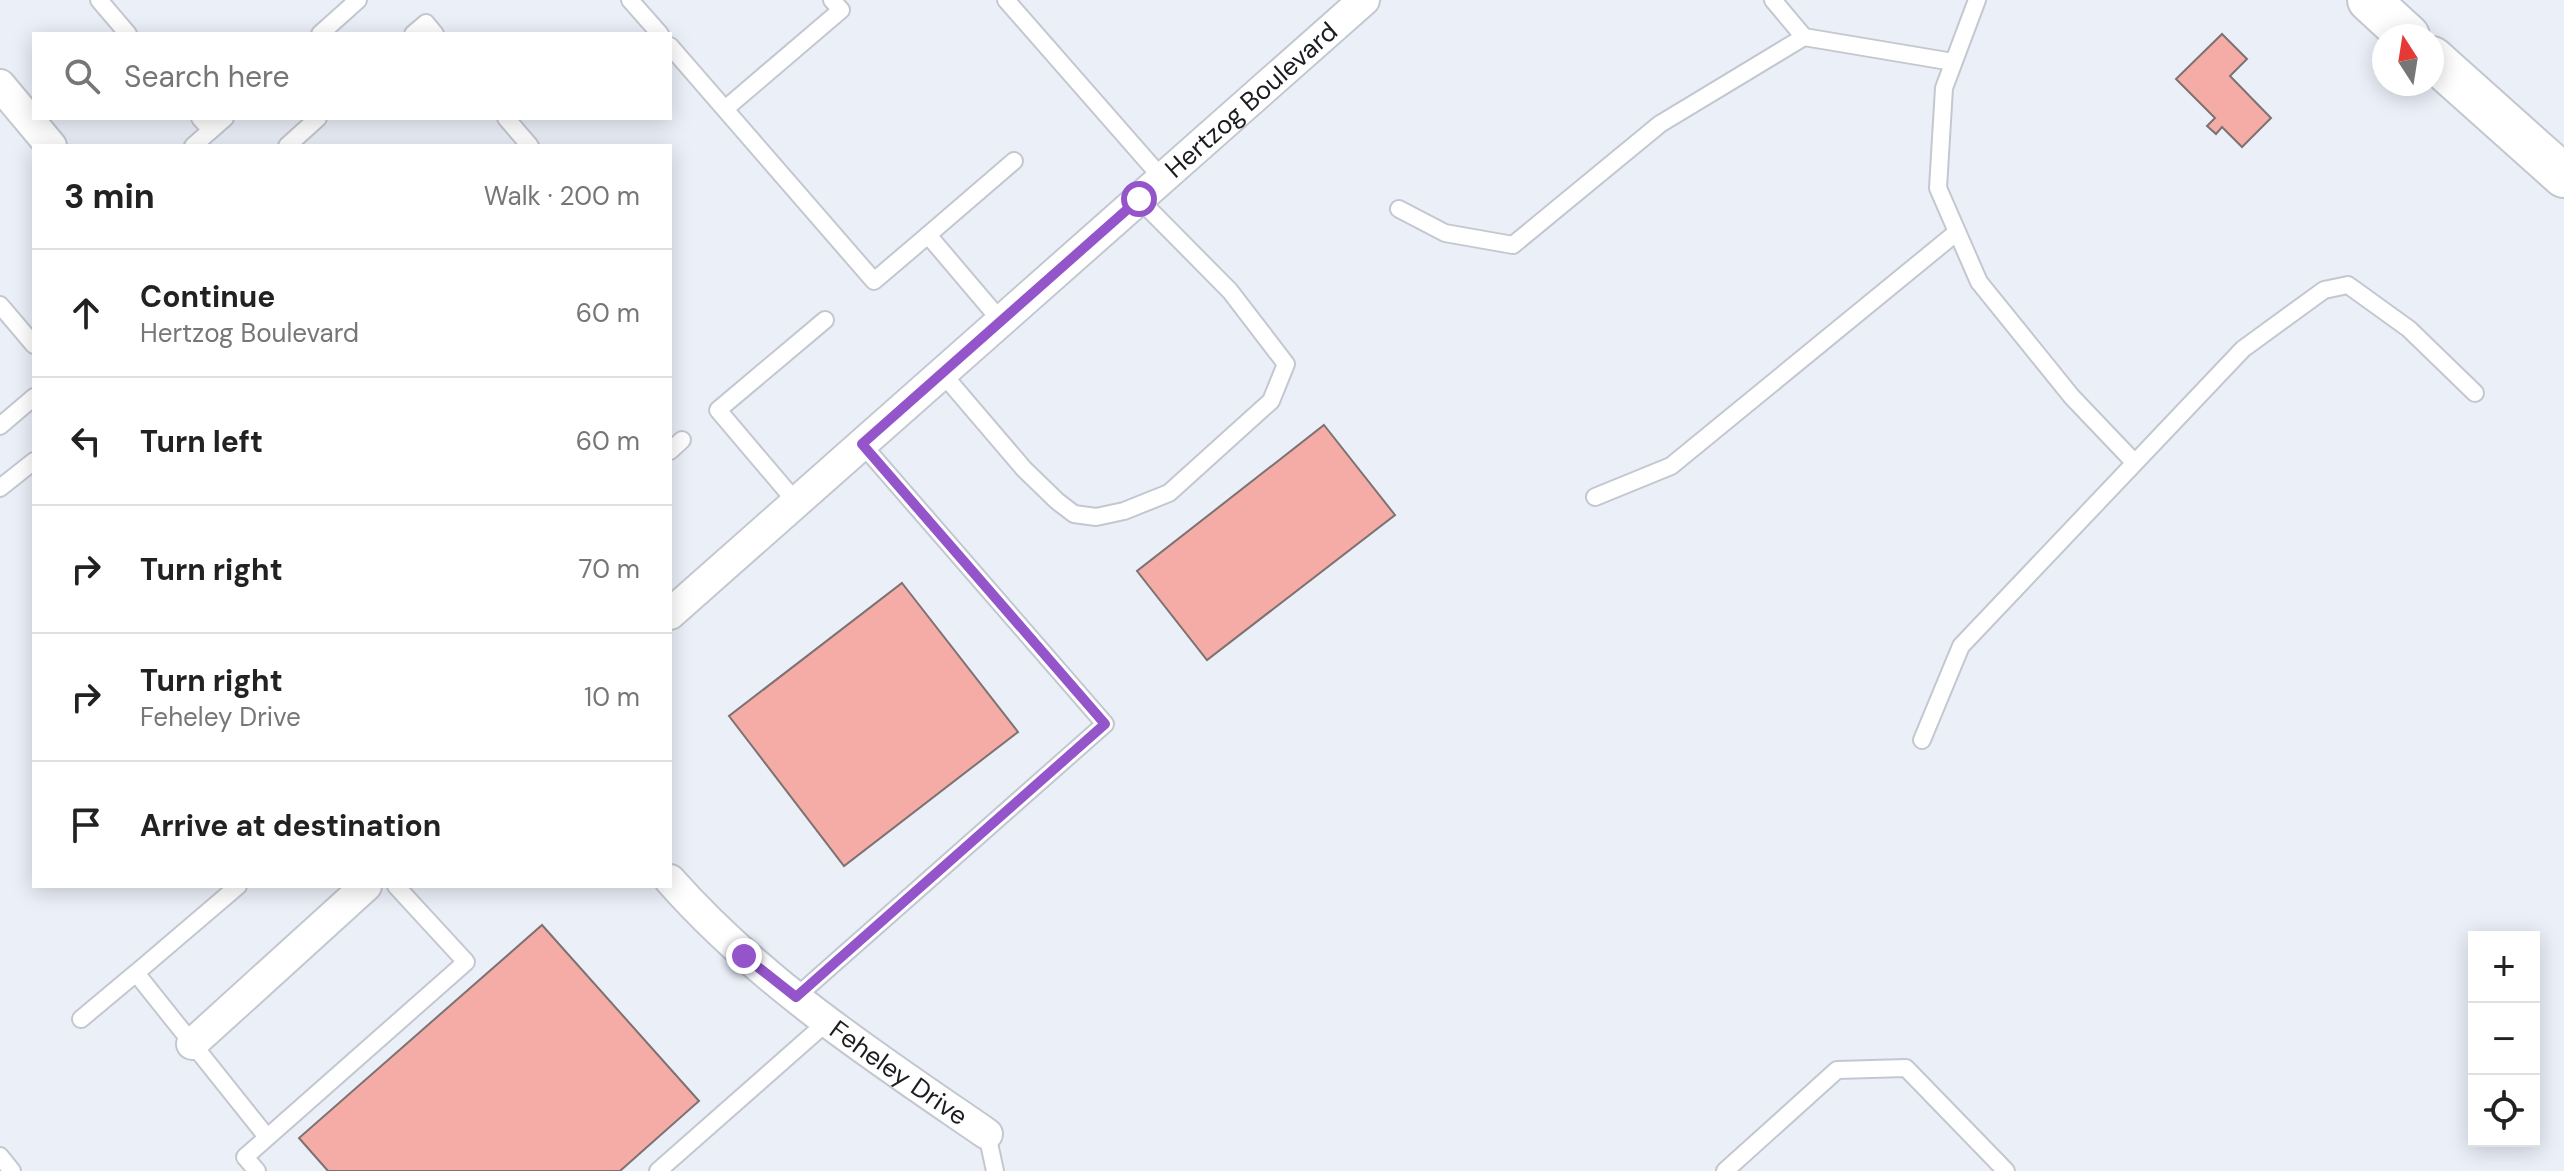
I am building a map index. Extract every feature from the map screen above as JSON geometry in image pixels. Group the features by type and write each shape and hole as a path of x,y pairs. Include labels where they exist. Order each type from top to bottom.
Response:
{"street":[{"name":"Hertzog Boulevard","path":"672,612 1364,0"},
{"path":"2369,0 2395,24"},
{"path":"2444,69 2564,176"},
{"path":"0,85 49,144"},
{"name":"Feheley Drive","path":"672,882 744,956 827,1022 987,1134"},
{"path":"192,1044 364,888"}],"lane":[{"path":"99,0 126,32"},
{"path":"322,32 358,0"},
{"path":"630,0 658,32"},
{"path":"725,109 841,10 832,0"},
{"path":"1006,0 1162,178"},
{"path":"1773,0 1804,37 1953,62"},
{"path":"1977,0 1944,88 1938,188 1979,282 2072,397 2134,462"},
{"path":"415,32 426,23 433,32"},
{"path":"1399,209 1445,233 1513,245 1660,124 1804,37"},
{"path":"672,48 874,281 1014,161"},
{"path":"289,144 316,120"},
{"path":"508,120 528,144"},
{"path":"194,144 206,124"},
{"path":"942,373 1024,469 1074,514 1096,517 1124,511 1169,493 1271,401 1286,364 1230,291 1139,199"},
{"path":"1595,497 1671,466 1957,232"},
{"path":"928,235 1001,321"},
{"path":"1922,740 1961,646 2243,349 2324,290 2348,285 2409,329 2475,393"},
{"path":"0,305 32,343"},
{"path":"796,502 718,410 825,320"},
{"path":"0,426 32,399"},
{"path":"796,997 1105,724 862,444"},
{"path":"0,488 32,463"},
{"path":"81,1019 236,888"},
{"path":"257,1171 245,1157 466,962 398,888"},
{"path":"136,973 267,1137"},
{"path":"658,1171 827,1022"},
{"path":"1725,1171 1837,1070 1906,1068 2006,1171"},
{"path":"987,1134 995,1171"},
{"path":"0,1156 12,1171"}],"building":[{"path":"2222,34 2247,59 2230,76 2271,118 2242,147 2222,127 2216,134 2207,126 2215,118 2176,79"},
{"path":"1324,425 1395,515 1207,660 1137,571"},
{"path":"902,583 1018,732 844,866 729,716"},
{"path":"542,925 699,1101 620,1171 328,1171 299,1138"}],"route":[{"path":"744,956 796,997 1105,724 862,444 1139,199"}]}
